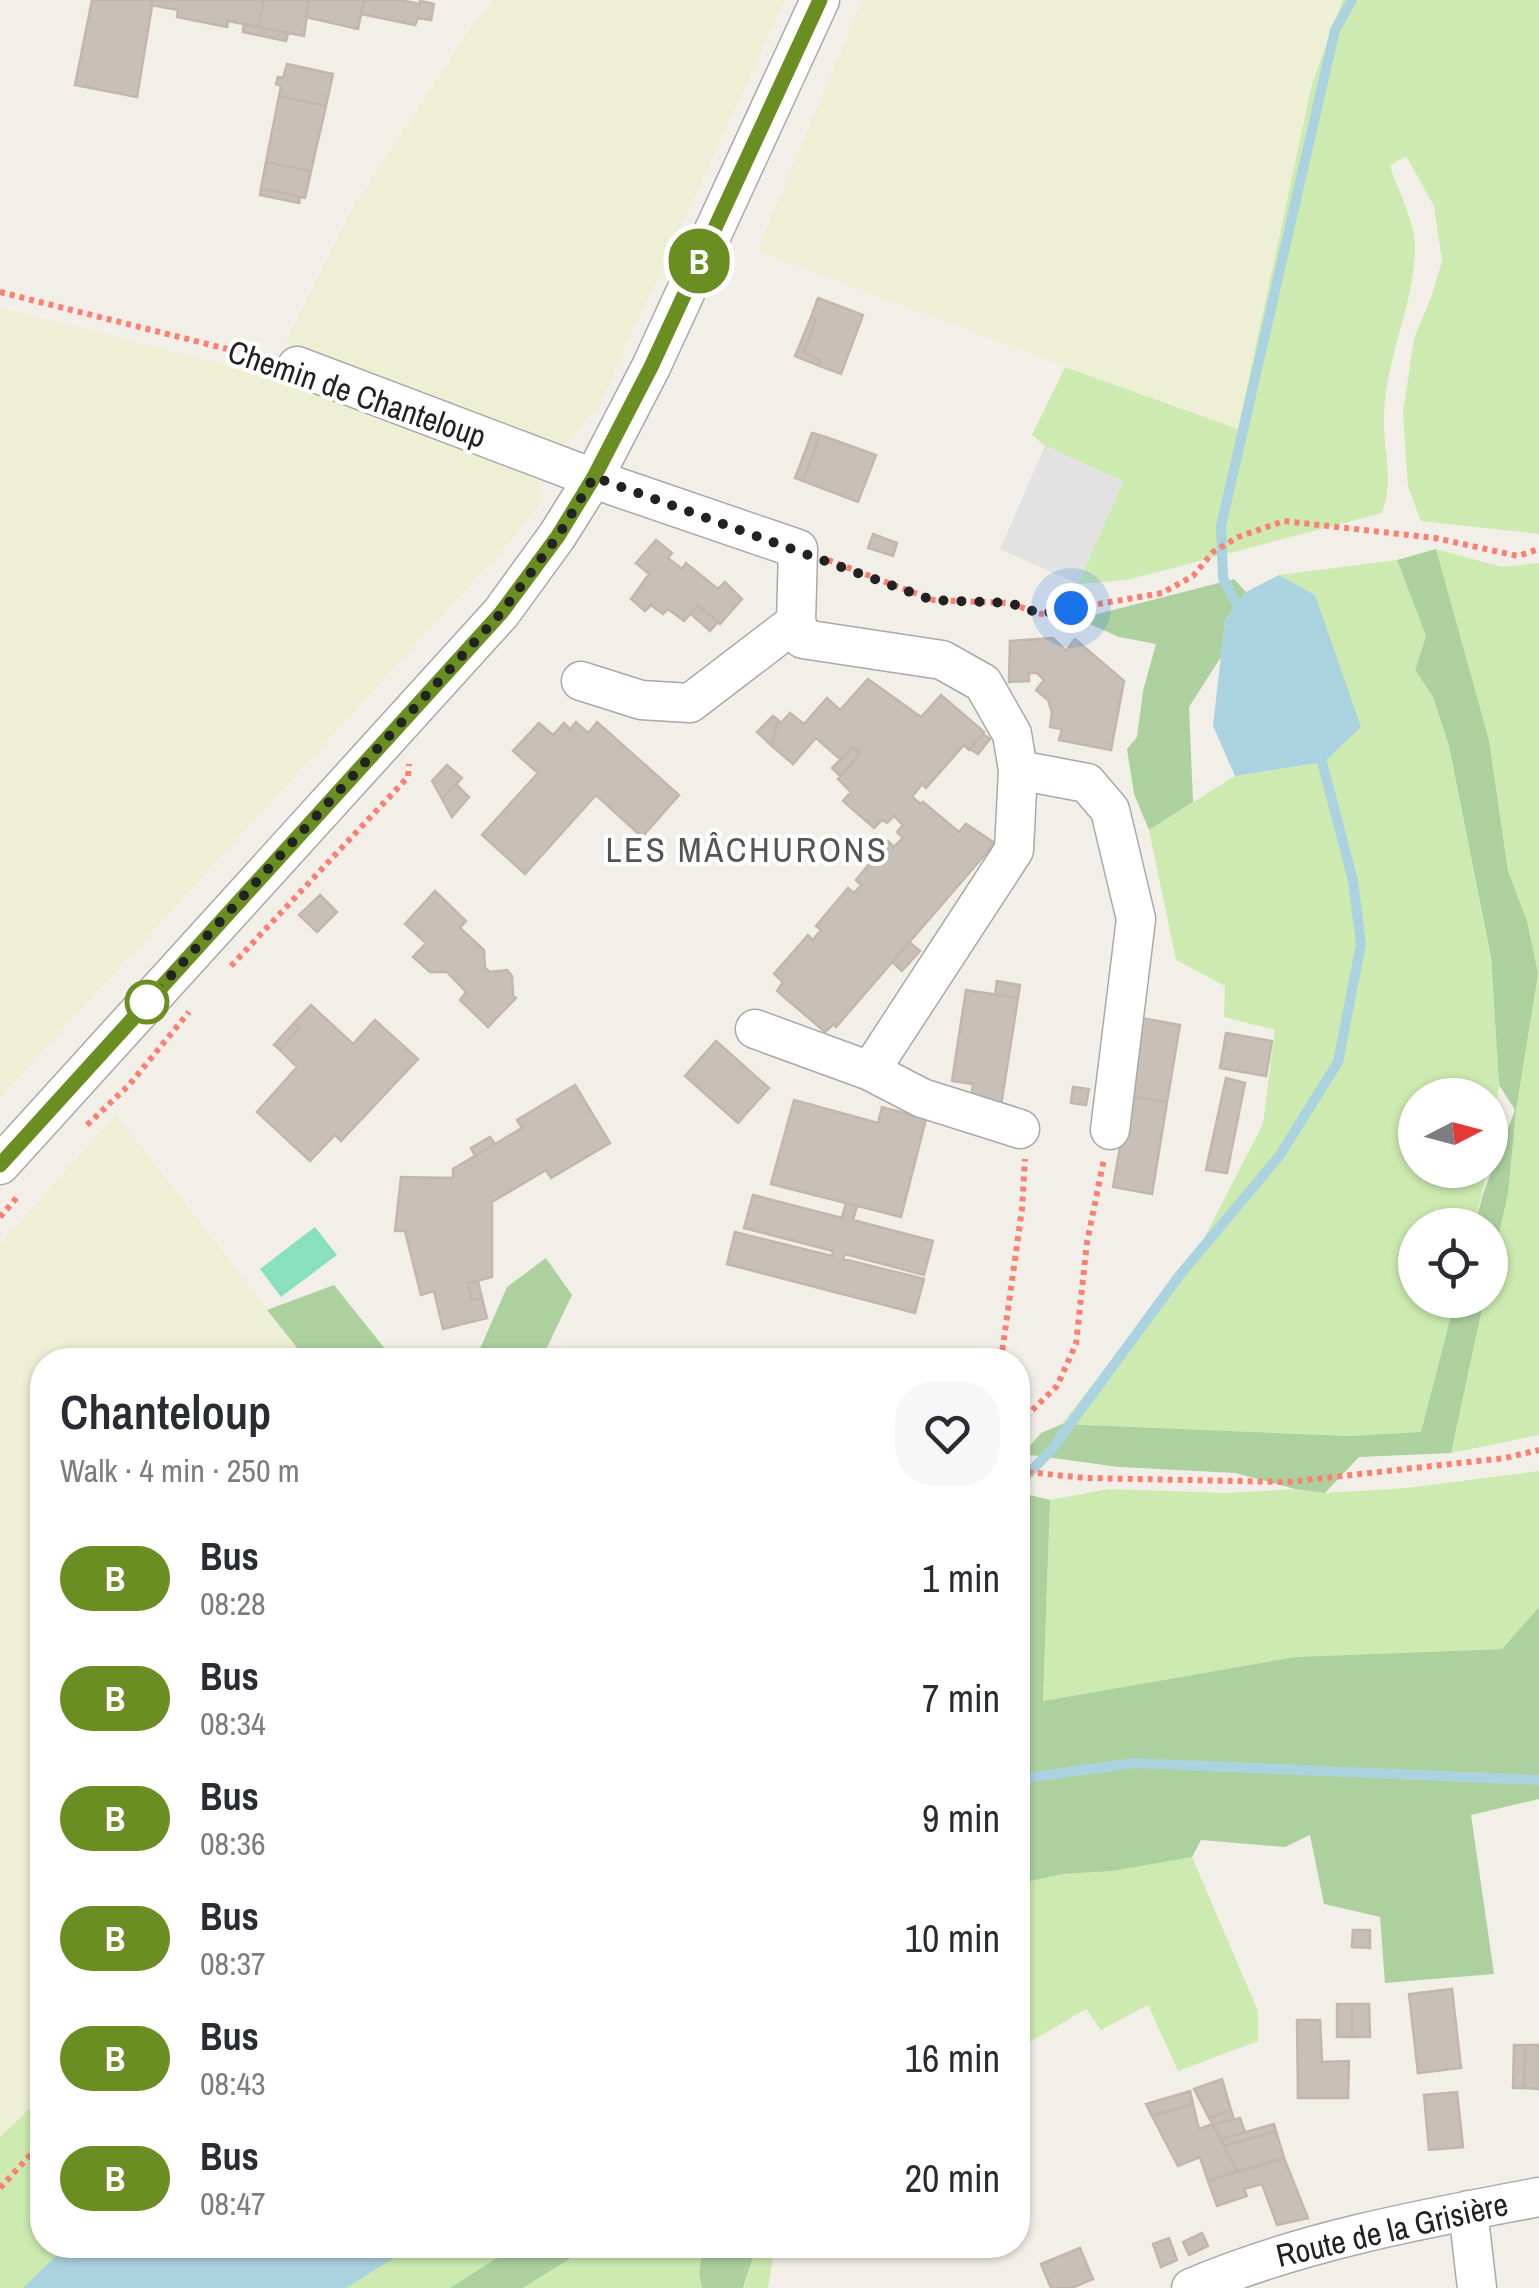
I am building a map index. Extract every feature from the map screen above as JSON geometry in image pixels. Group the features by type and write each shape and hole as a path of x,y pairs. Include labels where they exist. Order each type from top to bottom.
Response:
{"street":[{"path":"0,1165 501,613 558,536 594,477 651,367 820,0"},
{"name":"Chemin de Chanteloup","path":"297,366 798,549"},
{"path":"798,549 796,622 803,639 942,660 983,682 1012,734 1018,770 1014,850 870,1071"},
{"path":"581,681 641,700 690,704 796,622"},
{"path":"1018,770 1087,784 1110,810 1136,920 1110,1130"},
{"path":"756,1029 870,1071 922,1098 1020,1128"},
{"name":"Route de la Grisière","path":"1191,2288 1243,2266 1334,2240 1539,2197"},
{"path":"1468,2210 1477,2288"}],"path":[{"name":"Chemin de Chanteloup","path":"0,292 297,366"},
{"path":"798,549 932,600 1010,603 1041,614 1162,593 1193,576 1213,552 1238,537 1284,521 1435,538 1518,556 1539,549"},
{"path":"1003,1348 1022,1208 1025,1148 1020,1128"},
{"path":"1030,1412 1057,1386 1076,1344 1087,1242 1110,1130"},
{"path":"1030,1473 1084,1478 1288,1482 1506,1458 1539,1450"},
{"path":"0,2188 30,2155"}],"green space":[{"path":"493,0 785,0 598,407 562,449 285,343 354,205"},
{"path":"862,0 1343,0 1312,84 1238,430 757,251"},
{"path":"1343,0 1539,0 1539,534 1421,521 1408,487 1403,413 1414,338 1442,261 1434,206 1406,156 1390,166 1414,237 1414,269 1385,400 1388,479 1382,513 1127,580 1078,584 1123,481 1045,446 1032,435 1065,367 1238,429 1312,84"},
{"path":"0,308 299,384 538,473 541,503 507,545 0,1098"},
{"path":"1436,549 1502,567 1539,563 1539,1435 1451,1453 1480,1318 1508,1318 1508,1208 1505,1208 1527,921 1508,871 1489,740"},
{"path":"1436,549 1489,740 1508,871 1527,921 1538,974 1516,1110 1508,1194 1505,1208 1479,1208 1485,1188 1508,1188 1508,1128 1515,1110 1508,1099 1508,1078 1499,1078 1491,957 1449,746 1433,697 1415,670 1426,636 1397,560"},
{"path":"1397,560 1426,636 1415,670 1433,697 1449,746 1491,957 1499,1078 1398,1078 1398,1188 1483,1188 1479,1208 1398,1208 1398,1318 1450,1318 1421,1432 1348,1436 1062,1424 1201,1244 1263,1124 1275,1030 1224,1017 1225,986 1176,960 1149,830 1235,776 1324,762 1315,595 1279,575"},
{"path":"1234,579 1246,592 1225,620 1221,657 1189,707 1193,802 1149,830 1134,794 1127,749 1137,737 1143,691 1156,644 1119,637 1078,619"},
{"path":"116,1114 298,1348 30,1348 30,2108 0,2137 0,1244"},
{"path":"315,1227 337,1255 281,1297 260,1269"},
{"path":"546,1258 572,1295 547,1348 480,1348 507,1287"},
{"path":"334,1285 384,1348 297,1348 267,1310"},
{"path":"1450,1318 1480,1318 1451,1453 1359,1457 1325,1493 1235,1473 1119,1467 1030,1455 1030,1446 1041,1433 1062,1424 1348,1436 1421,1432"},
{"path":"1539,1471 1539,1607 1502,1649 1295,1657 1043,1701 1050,1500 1109,1489 1227,1493 1295,1489 1325,1493 1407,1488"},
{"path":"1030,1495 1050,1500 1043,1701 1295,1657 1502,1649 1539,1607 1539,1799 1471,1815 1494,1974 1385,1983 1380,1917 1324,1904 1310,1835 1285,1847 1201,1840 1192,1857 1113,1871 1063,1874 1030,1881"},
{"path":"1192,1857 1258,2011 1258,2041 1178,2071 1148,2005 1101,2030 1086,2009 1030,2042 1030,1881 1063,1874 1113,1871"},
{"path":"30,2108 30,2258 497,2258 450,2288 0,2288 0,2137"},
{"path":"497,2258 571,2258 523,2288 450,2288"},
{"path":"571,2258 701,2258 702,2288 523,2288"},
{"path":"701,2258 753,2258 743,2288 702,2288"},
{"path":"753,2258 773,2258 768,2288 744,2288"}],"shaded area":[{"path":"1045,446 1123,481 1078,584 1000,549"}],"water":[{"path":"1279,575 1315,595 1361,727 1324,762 1235,776 1213,726 1225,620 1246,592"},
{"path":"54,2258 394,2258 346,2288 23,2288"}],"building":[{"path":"92,0 153,0 137,97 75,85"},
{"path":"153,0 264,0 258,27 228,21 227,27 177,17 178,10 151,5"},
{"path":"264,0 309,0 304,36 258,27"},
{"path":"309,0 364,0 358,29 306,17"},
{"path":"364,0 434,4 431,20 418,18 415,25 361,14"},
{"path":"244,24 288,33 286,41 243,32"},
{"path":"287,64 333,74 326,106 279,96 281,86 276,84 278,77 283,78"},
{"path":"279,96 326,106 311,171 266,162"},
{"path":"266,162 311,171 305,198 261,188"},
{"path":"261,188 300,197 299,203 260,195"},
{"path":"818,298 863,315 841,374 817,365 820,360 804,352 816,319 811,317"},
{"path":"811,317 816,319 804,352 820,360 817,365 795,356"},
{"path":"812,433 820,435 803,481 795,478"},
{"path":"820,435 876,455 858,502 803,481"},
{"path":"873,534 897,543 893,556 868,548"},
{"path":"656,540 672,553 668,558 682,569 686,563 718,589 725,582 742,599 720,624 698,605 684,621 668,609 663,614 651,605 645,611 631,599 649,574 636,563"},
{"path":"698,605 718,622 710,631 691,614"},
{"path":"1053,638 1066,651 1075,639 1124,681 1111,750 1059,740 1062,729 1050,727 1052,713 1048,700 1036,690 1044,680 1037,673 1029,673 1029,681 1009,682 1010,641"},
{"path":"868,679 921,717 941,695 984,732 969,750 964,745 926,788 922,784 912,797 959,832 966,824 995,843 836,1027 834,1024 825,1032 777,991 783,982 774,974 808,935 813,940 821,930 816,926 848,888 854,893 861,885 856,880 888,841 894,847 903,838 897,832 903,825 894,816 874,828 843,801 851,792 838,779 860,754 853,747 841,760 816,738 793,764 772,746 778,720 781,723 790,713 804,724 827,698 840,710"},
{"path":"773,716 778,720 772,746 757,732"},
{"path":"576,722 588,733 597,722 679,795 642,837 596,795 525,874 482,835 538,773 513,751 539,723 553,735 564,723 570,729"},
{"path":"983,734 990,739 978,754 970,749"},
{"path":"853,747 860,754 840,776 832,768"},
{"path":"447,765 462,778 442,799 432,781"},
{"path":"456,784 469,797 452,817 442,799"},
{"path":"435,891 466,921 460,928 484,950 485,968 490,972 507,970 512,976 516,998 488,1027 460,1000 466,992 447,972 430,972 413,957 426,943 405,924"},
{"path":"320,895 337,912 317,932 299,915"},
{"path":"909,942 920,951 902,971 892,962"},
{"path":"997,981 1020,985 1018,998 995,994"},
{"path":"966,990 1018,998 1001,1105 971,1101 973,1084 952,1081"},
{"path":"311,1005 353,1044 375,1020 418,1059 341,1141 335,1135 310,1161 257,1112 297,1067 280,1050 300,1028 294,1023"},
{"path":"1141,1018 1180,1025 1167,1102 1129,1096"},
{"path":"294,1023 300,1028 280,1050 274,1045"},
{"path":"1226,1033 1272,1041 1266,1076 1220,1068"},
{"path":"716,1041 769,1088 738,1123 685,1076"},
{"path":"1226,1078 1245,1083 1227,1173 1206,1170"},
{"path":"575,1085 610,1143 551,1178 546,1170 492,1202 492,1277 468,1283 472,1300 482,1298 487,1318 443,1329 434,1291 421,1295 405,1231 395,1231 401,1177 453,1178 453,1169 522,1128 517,1120"},
{"path":"1073,1087 1089,1089 1086,1105 1071,1103"},
{"path":"1129,1096 1167,1102 1152,1194 1113,1187"},
{"path":"794,1100 878,1123 882,1107 926,1119 901,1217 771,1184"},
{"path":"490,1137 495,1144 475,1156 471,1148"},
{"path":"753,1195 842,1218 846,1203 857,1206 853,1220 933,1241 924,1275 845,1254 843,1259 924,1279 915,1313 727,1264 735,1232 832,1256 833,1251 744,1228"},
{"path":"478,1281 482,1298 472,1300 468,1283"},
{"path":"1353,1930 1370,1930 1370,1948 1352,1947"},
{"path":"1452,1989 1461,2068 1418,2073 1409,1994"},
{"path":"1337,2004 1352,2004 1352,2037 1337,2037"},
{"path":"1352,2004 1369,2004 1370,2037 1352,2037"},
{"path":"1297,2020 1320,2020 1322,2062 1349,2061 1348,2098 1298,2098"},
{"path":"1514,2045 1525,2045 1524,2088 1513,2088"},
{"path":"1525,2045 1539,2045 1539,2089 1524,2088"},
{"path":"1222,2079 1231,2110 1209,2118 1194,2089"},
{"path":"1190,2091 1193,2104 1152,2116 1146,2104"},
{"path":"1457,2092 1463,2147 1429,2150 1424,2095"},
{"path":"1193,2104 1199,2129 1212,2124 1237,2171 1208,2181 1200,2157 1178,2166 1152,2116"},
{"path":"1231,2110 1234,2119 1213,2125 1209,2118"},
{"path":"1240,2118 1245,2132 1221,2139 1213,2125"},
{"path":"1274,2124 1276,2131 1224,2146 1221,2139"},
{"path":"1276,2131 1284,2158 1237,2171 1224,2146"},
{"path":"1284,2158 1308,2218 1277,2225 1262,2184 1244,2189 1247,2196 1217,2206 1208,2181"},
{"path":"1202,2233 1208,2246 1189,2255 1183,2242"},
{"path":"1169,2238 1177,2260 1161,2267 1153,2244"},
{"path":"1080,2248 1093,2279 1072,2288 1051,2288 1041,2264"}],"waterway":[{"path":"1243,617 1223,578 1221,526 1335,30 1352,0"},
{"path":"1030,1472 1052,1449 1179,1276 1280,1155 1338,1062 1361,944 1353,881 1320,754"},
{"path":"1030,1777 1134,1763 1539,1780"}],"bus line":[{"name":"B","path":"0,1165 501,613 558,536 594,477 651,367 820,0"}],"district":[{"name":"LES MÂCHURONS","path":"747,850"}],"route":[{"path":"147,1002 501,613 558,536 594,477 932,600 1010,603 1041,614 1071,608"}]}
